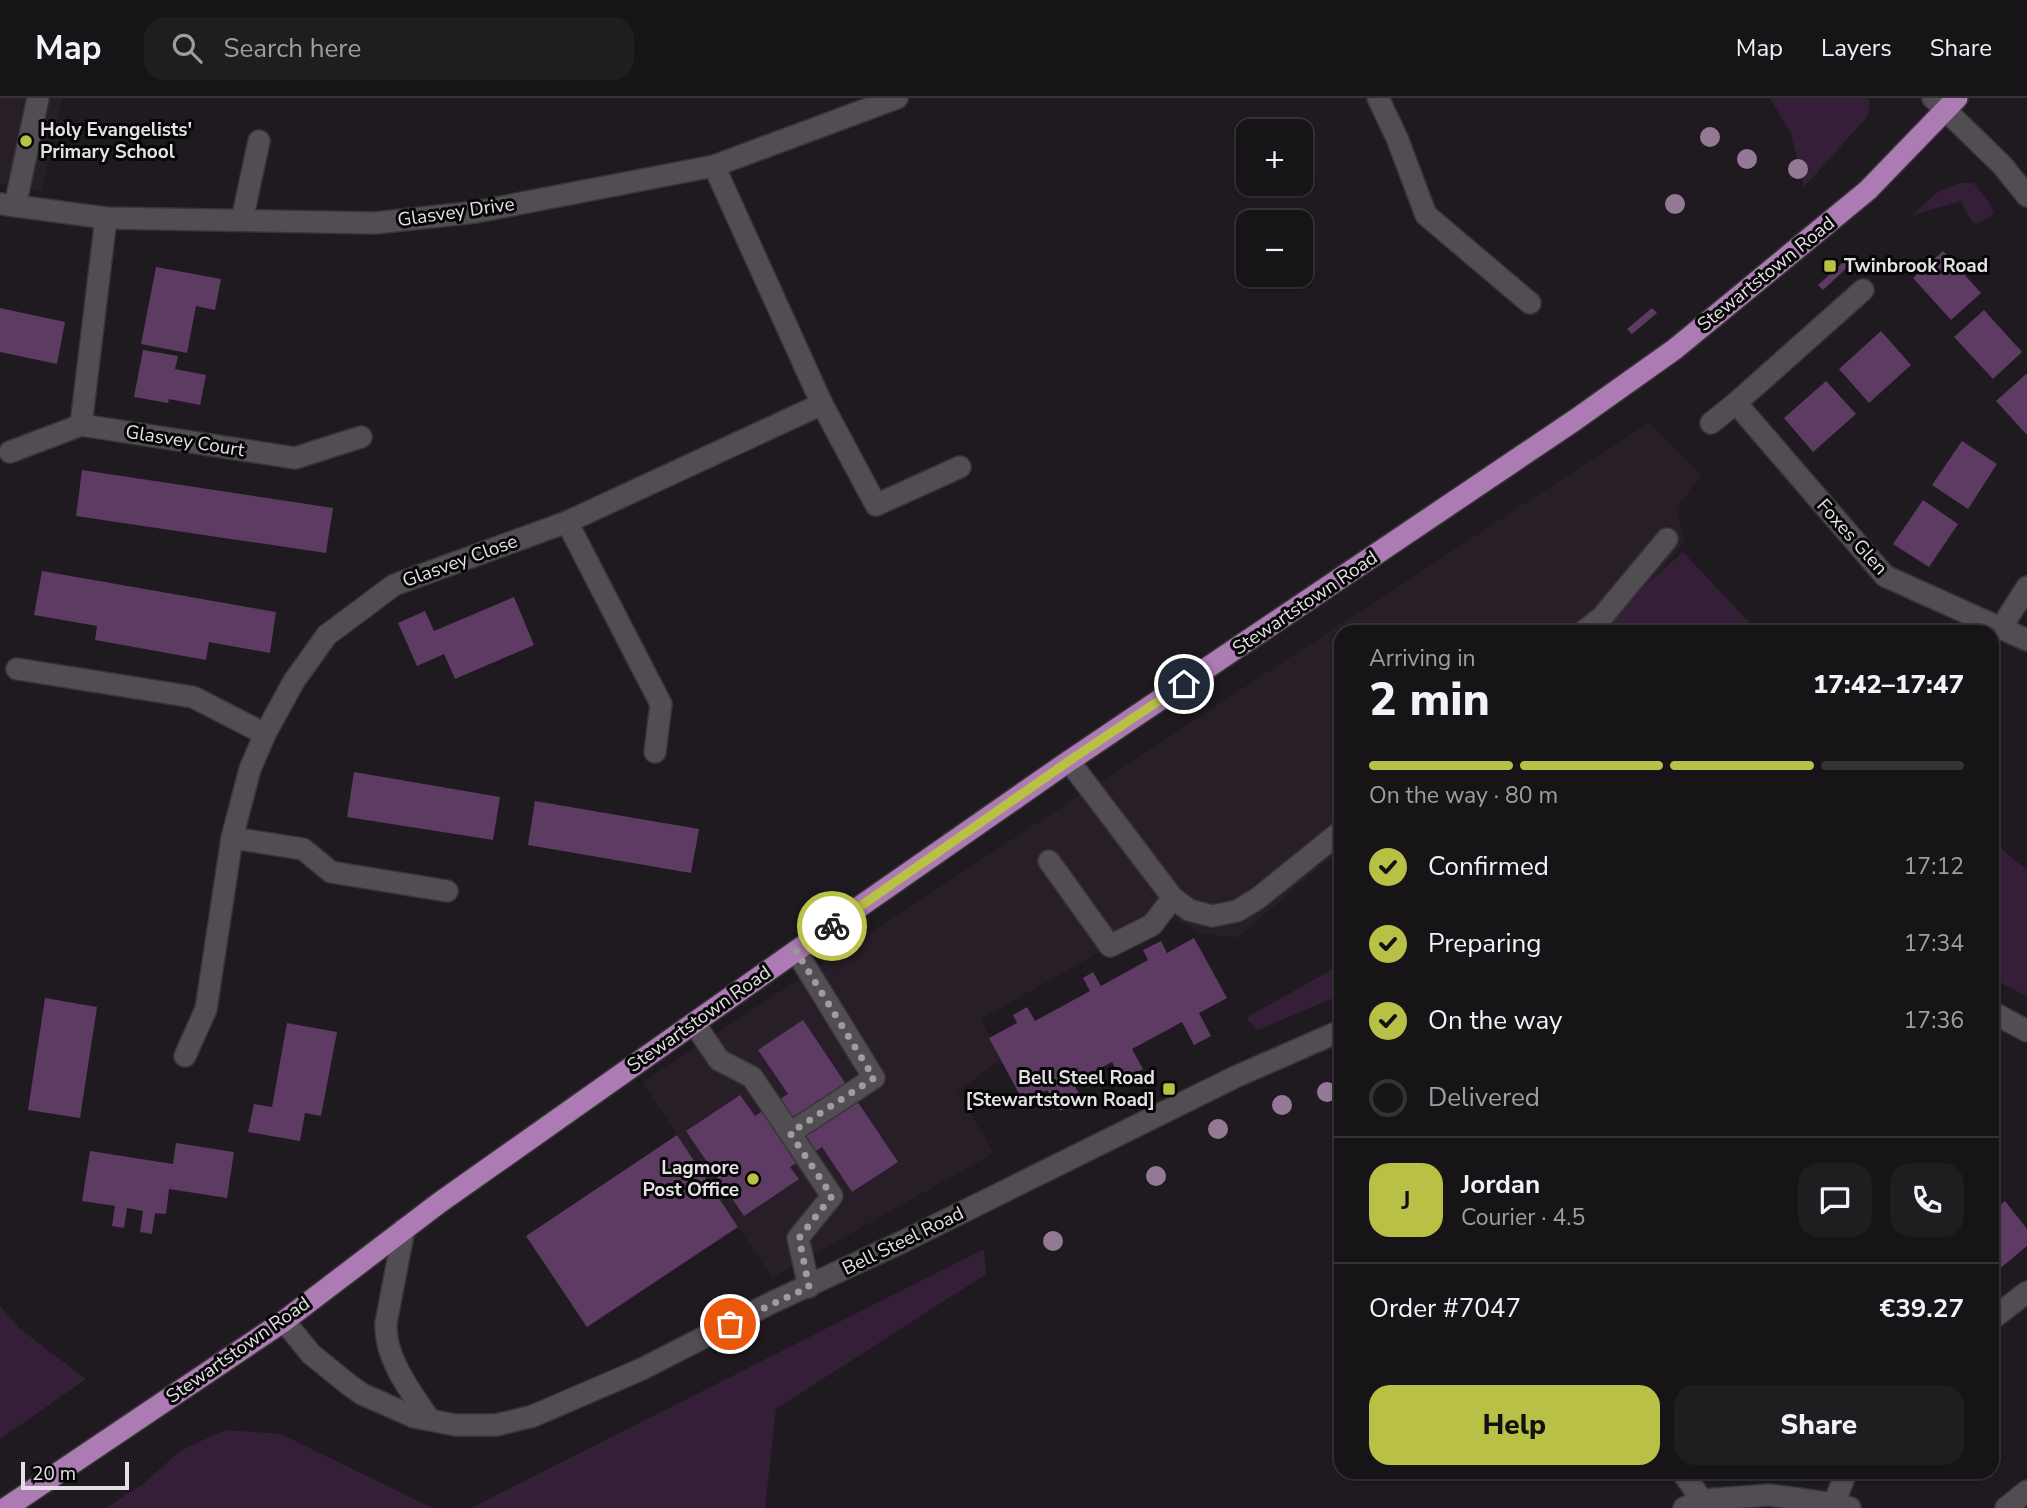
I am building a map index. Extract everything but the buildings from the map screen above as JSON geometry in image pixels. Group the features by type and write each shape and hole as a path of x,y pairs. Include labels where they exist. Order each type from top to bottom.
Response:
{"main road":[{"name":"Stewartstown Road","path":"6,1508 284,1321 404,1229 1069,761 1557,432 1675,349 1868,190 1946,102"}],"street":[{"path":"7,205 38,98"},
{"name":"Glasvey Drive","path":"7,205 106,218 375,222 476,212 714,166 897,98"},
{"path":"1378,98 1397,138 1426,215 1530,303"},
{"path":"1946,102 2027,196"},
{"path":"242,220 259,141"},
{"path":"714,166 822,404 876,505 960,467"},
{"path":"81,425 106,218"},
{"path":"1711,423 1863,290"},
{"name":"Foxes Glen","path":"1735,403 1885,576 1994,625"},
{"name":"Glasvey Close","path":"185,1056 206,1009 232,838 250,769 265,734 294,681 327,635 394,585 567,522 822,404"},
{"name":"Glasvey Court","path":"10,452 81,425 295,458 361,438"},
{"path":"567,522 661,704 655,752"},
{"path":"1592,625 1602,617 1667,539"},
{"path":"2001,628 2027,587"},
{"name":"Foxes Glen","path":"2001,628 2027,640"},
{"path":"17,669 193,697 265,734"},
{"path":"1069,761 1173,898 1189,910 1213,916 1237,911 1257,900 1334,837"},
{"path":"232,838 303,849 331,872 447,891"},
{"path":"1049,861 1110,946 1152,925 1173,898"},
{"path":"790,1133 874,1078 796,951"},
{"path":"1999,1016 2027,1031"},
{"path":"694,1023 719,1060 752,1077 832,1196 799,1238 809,1287"},
{"name":"Bell Steel Road","path":"284,1321 311,1354 362,1394 414,1417 455,1425 496,1425 533,1416 642,1368 1235,1077 1334,1034"},
{"path":"404,1229 385,1338 402,1378 430,1420"},
{"path":"1999,1313 2025,1293"},
{"path":"1684,1479 1693,1504 1770,1495 1842,1506 1845,1479"},
{"path":"2006,1508 2027,1491"}],"shaded area":[{"name":"Holy Evangelists' Primary School","path":"0,98 62,98 42,191 0,184"},
{"path":"1770,98 1866,98 1870,101 1868,116 1804,187 1791,134"},
{"path":"1960,183 1973,183 1989,202 1994,214 1976,224 1972,222 1961,201 1912,215 1939,191"},
{"path":"1649,422 1701,475 1676,509 1685,542 1641,594 1605,625 1339,625"},
{"path":"1683,552 1751,625 1601,625"},
{"path":"1334,628 1334,855 1237,938 1201,933 1166,915 981,1019 1000,1060 958,1091 994,1153 772,1278 642,1082"},
{"path":"1999,847 2027,870 2027,997 1999,982"},
{"path":"1334,968 1334,998 1258,1030 1246,1018"},
{"path":"984,1249 986,1274 776,1409 765,1508 471,1508"},
{"path":"0,1306 20,1329 86,1379 0,1439"},
{"path":"225,1430 281,1434 432,1508 106,1508 143,1484 180,1451"}],"way so far":[{"path":"730,1324 809,1287 799,1238 832,1196 790,1133 874,1078 796,951 832,926"}],"place":[{"name":"Holy Evangelists' Primary School","path":"26,141"},
{"name":"Twinbrook Road","path":"1830,266"},
{"name":"Bell Steel Road [Stewartstown Road]","path":"1169,1089"},
{"name":"Lagmore Post Office","path":"753,1179"}],"route":[{"path":"832,926 1184,684"}]}
